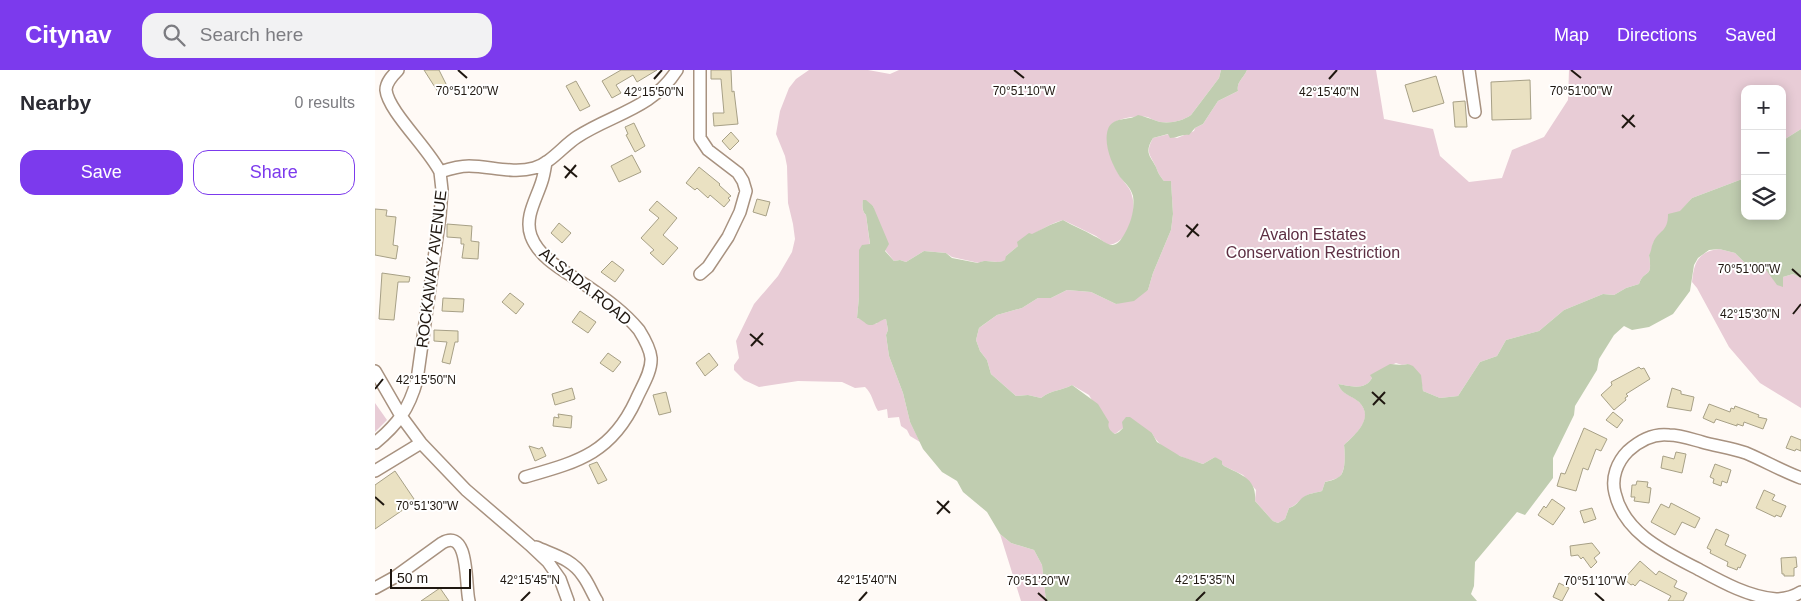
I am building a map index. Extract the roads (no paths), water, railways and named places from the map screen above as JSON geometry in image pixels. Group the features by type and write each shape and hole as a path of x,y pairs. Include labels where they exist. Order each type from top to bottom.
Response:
{"street":[{"path":"398,70 389,80 386,89 391,102 403,121 428,152 440,172"},
{"name":"ROCKAWAY AVENUE","path":"375,443 391,429 401,416 413,396 417,380 440,216 442,190 440,172 455,167 468,166 506,169 534,168 546,162 579,136 636,108 648,100 660,90 677,70"},
{"path":"700,70 700,138 708,150 738,174 743,180 746,191 740,212 728,237 708,267 700,274"},
{"path":"1469,70 1475,112"},
{"name":"ALSADA ROAD","path":"525,477 559,468 587,457 619,430 645,380 651,358 643,336 633,323 606,299 549,260 531,235 529,225 530,213 543,178 546,162"},
{"path":"375,371 401,416 421,443 465,490 530,544 556,573 568,601"},
{"path":"1801,478 1730,448 1661,434 1646,439 1631,449 1620,460 1614,480 1615,495 1621,511 1638,531 1663,550 1723,582 1755,595 1782,599 1801,592"},
{"path":"375,471 421,443"},
{"path":"375,588 395,577 442,542 453,540 459,544 464,553 466,590 469,601"},
{"path":"530,544 571,563 582,574 597,601"}],"park label":[{"name":"Avalon Estates Conservation Restriction","path":"1313,243"}]}
